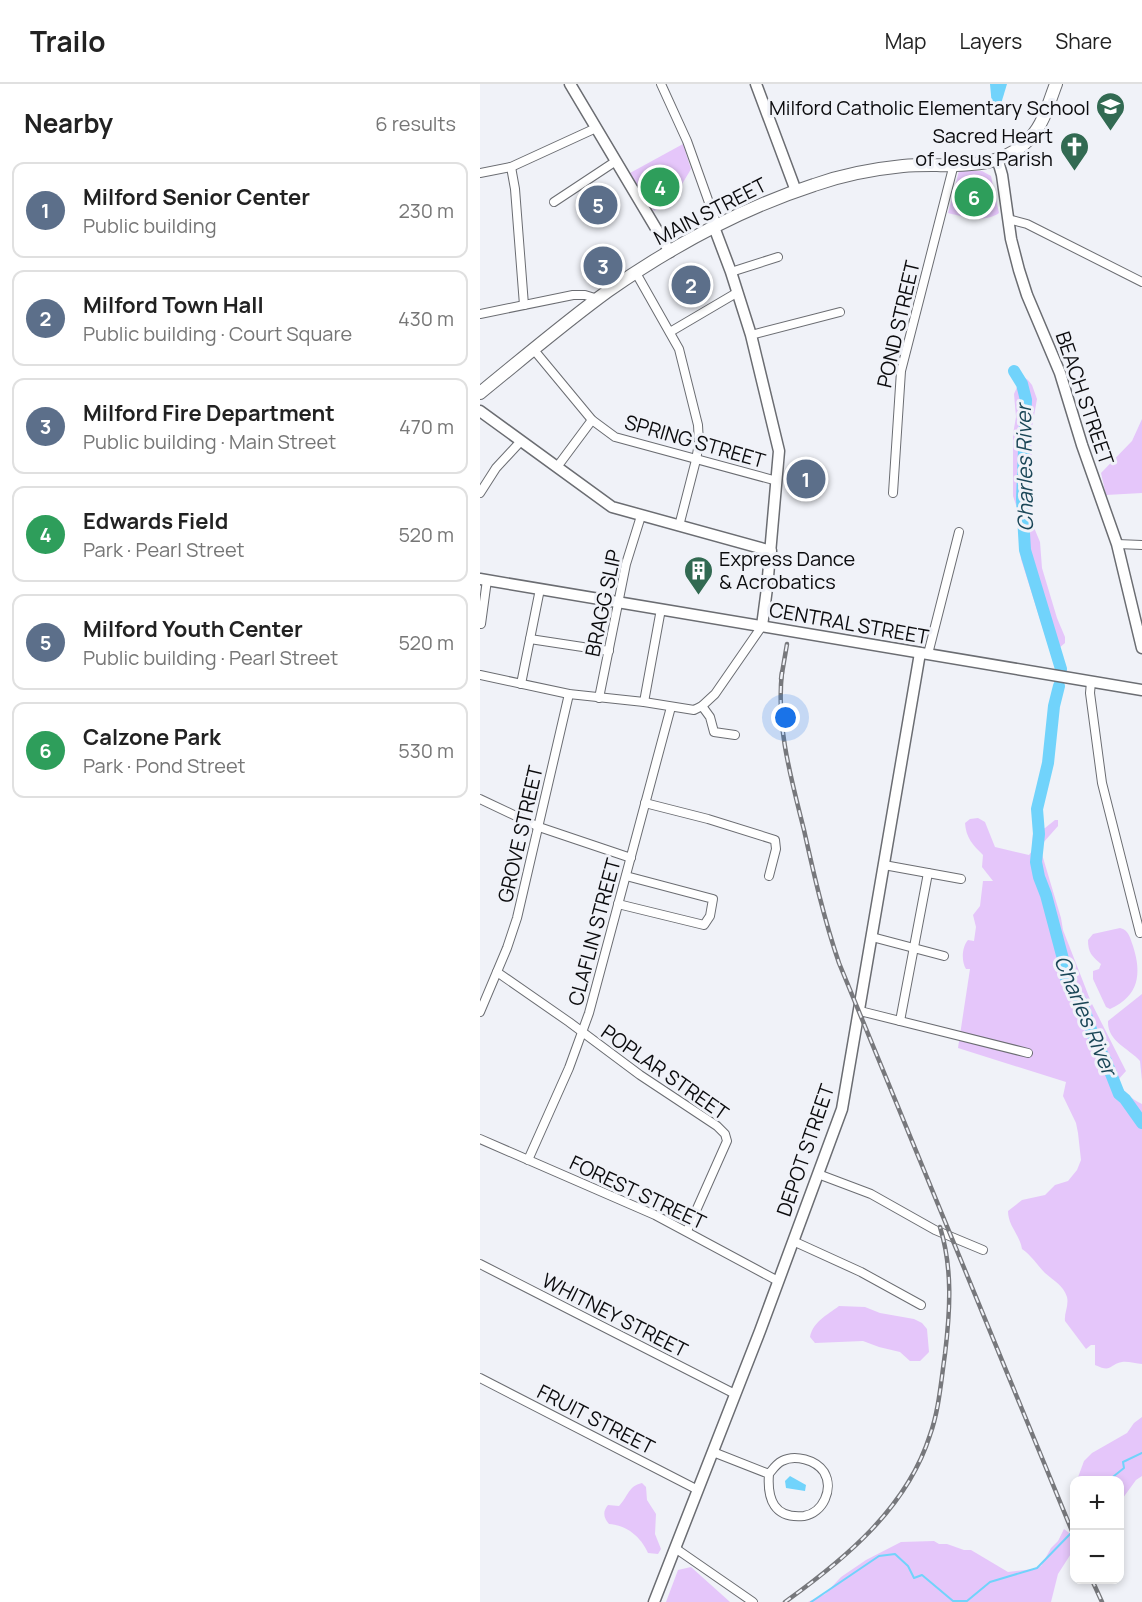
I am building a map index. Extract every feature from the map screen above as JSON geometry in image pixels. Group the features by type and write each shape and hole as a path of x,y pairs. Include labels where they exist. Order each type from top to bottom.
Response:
{"main road":[{"path":"570,84 670,252"},
{"path":"756,84 795,191"},
{"path":"998,161 1015,151 1034,134 1056,84"},
{"name":"MAIN STREET","path":"480,393 598,299 636,273 715,226 795,191 871,170 998,161"},
{"name":"BEACH STREET","path":"998,161 1020,276 1066,389 1082,445 1117,544 1142,648"},
{"path":"715,226 751,335 779,451 762,626"},
{"path":"480,411 610,506 771,551"},
{"name":"CENTRAL STREET","path":"484,579 1142,690"},
{"name":"DEPOT STREET","path":"654,1602 778,1281 843,1104 884,865 924,653"}],"street":[{"path":"661,84 687,141 715,226"},
{"path":"480,173 511,167 597,128"},
{"path":"554,202 616,161"},
{"name":"POND STREET","path":"893,493 901,371 954,164"},
{"path":"511,167 515,189 524,305"},
{"path":"1008,219 1027,224 1142,282"},
{"path":"731,272 778,257"},
{"path":"636,273 679,349 698,425 699,443 696,460 679,526"},
{"path":"670,332 738,292"},
{"path":"480,314 563,297 579,295 598,299"},
{"path":"563,297 572,300 582,312"},
{"path":"751,335 840,312"},
{"name":"SPRING STREET","path":"534,350 592,420 610,434 620,439 777,481"},
{"path":"557,467 592,420"},
{"path":"480,493 496,468 521,441"},
{"name":"BRAGG SLIP","path":"599,698 626,564 641,516"},
{"path":"924,653 959,532"},
{"path":"1117,544 1142,545"},
{"path":"481,624 484,579"},
{"path":"522,684 540,589"},
{"path":"644,702 661,609"},
{"path":"480,675 569,694 694,710 715,694 762,626"},
{"path":"530,639 609,651"},
{"path":"1090,682 1102,783 1140,933"},
{"name":"GROVE STREET","path":"480,1012 517,918 569,694"},
{"name":"CLAFLIN STREET","path":"528,1160 582,1033 671,706"},
{"path":"702,706 710,717 714,732 735,735"},
{"path":"480,799 539,827 631,858"},
{"path":"645,803 720,822 775,840 776,849 769,876"},
{"path":"884,865 961,879"},
{"path":"900,1021 928,873"},
{"path":"618,904 704,925 710,916 713,899 626,876"},
{"path":"872,937 944,957"},
{"name":"POPLAR STREET","path":"497,972 650,1082 717,1125 727,1141 687,1231"},
{"path":"860,1011 1028,1053"},
{"name":"FOREST STREET","path":"480,1139 655,1215 778,1281"},
{"path":"818,1174 871,1194 939,1232 982,1251"},
{"path":"793,1241 861,1272 921,1305"},
{"name":"WHITNEY STREET","path":"480,1264 735,1394"},
{"name":"FRUIT STREET","path":"480,1378 698,1490"},
{"path":"713,1452 769,1474"},
{"path":"799,1458 811,1461 826,1475 825,1500 819,1509 806,1516 785,1514 772,1503 768,1486 769,1474 778,1463 786,1459 799,1458"},
{"path":"675,1548 753,1602"}],"shaded area":[{"path":"683,144 691,169 672,201 654,211 630,173"},
{"path":"959,171 982,171 991,176 999,213 981,218 948,213"},
{"path":"1022,376 1032,385 1037,399 1031,433 1032,464 1028,488 1035,530 1040,542 1042,568 1065,637 1065,643 1059,648 1067,672 1055,667 1021,559 1017,508 1013,496 1013,434 1016,417 1014,394"},
{"path":"1142,419 1142,493 1106,495 1101,473 1132,441"},
{"path":"978,818 985,822 995,847 1029,855 1032,851 1033,832 1058,820 1058,826 1043,843 1041,851 1063,930 1091,1002 1126,1071 1118,1080 1128,1095 1142,1104 1142,1364 1122,1362 1107,1368 1095,1365 1095,1345 1086,1349 1065,1321 1067,1297 1061,1286 1022,1249 1010,1221 1008,1211 1022,1200 1045,1195 1055,1185 1068,1181 1077,1170 1081,1160 1078,1133 1076,1123 1063,1096 1066,1082 958,1048 970,969 964,966 963,950 968,940 974,941 976,927 973,915 980,906 983,881 993,881 982,867 983,855 967,833 965,823 970,819"},
{"path":"1120,928 1130,937 1136,956 1137,975 1136,983 1127,998 1110,1009 1106,1007 1093,979 1093,971 1099,969 1101,964 1091,954 1088,940 1093,934"},
{"path":"1142,994 1142,1081 1140,1061 1119,1044 1111,1034 1108,1021"},
{"path":"839,1306 865,1307 922,1323 927,1329 929,1352 920,1361 910,1361 900,1352 863,1341 815,1343 810,1337 814,1327"},
{"path":"1142,1417 1142,1476 1136,1480 1124,1496 1124,1476 1078,1476 1084,1461 1092,1453 1127,1433"},
{"path":"642,1483 646,1487 647,1500 656,1514 655,1534 661,1549 658,1554 648,1553 633,1533 609,1524 604,1515 608,1505 619,1506 631,1489"},
{"path":"1064,1529 1070,1534 1070,1555 1058,1574 1051,1602 808,1602 825,1594 841,1577 866,1560 901,1542 934,1541 971,1550 1008,1572 1041,1566 1051,1548 1058,1541"},
{"path":"691,1567 730,1602 666,1602 678,1570"}],"water":[{"path":"990,84 1007,84 997,117 993,117"},
{"path":"790,1476 806,1485 805,1491 786,1488 785,1481"}],"waterway":[{"name":"Charles River","path":"1014,371 1022,384 1026,400 1022,499 1025,550 1061,669"},
{"name":"Charles River","path":"1059,686 1054,706 1048,763 1037,809 1039,834 1036,862 1063,959 1066,978 1082,1003 1095,1041 1119,1094 1142,1123"},
{"path":"1114,1476 1124,1468 1123,1462 1142,1453"},
{"path":"811,1602 879,1556 895,1554 908,1566 914,1578 922,1575 953,1601 967,1601 990,1582 1037,1568 1070,1534"}],"railway":[{"path":"781,679 787,644"},
{"path":"782,672 781,712 786,752 820,897 839,963 1072,1530"},
{"path":"785,1602 830,1568 871,1530 890,1509 920,1461 936,1416 948,1322 949,1275 940,1227"},
{"path":"1094,1584 1102,1602"}],"place":[{"name":"Milford Catholic Elementary School","path":"1111,132"},
{"name":"Sacred Heart of Jesus Parish","path":"1074,172"},
{"name":"Edwards Field","path":"660,187"},
{"name":"Calzone Park","path":"974,197"},
{"name":"Milford Youth Center","path":"598,205"},
{"name":"Milford Fire Department","path":"603,266"},
{"name":"Milford Town Hall","path":"691,285"},
{"name":"Milford Senior Center","path":"806,479"},
{"name":"Express Dance & Acrobatics","path":"698,596"}]}
